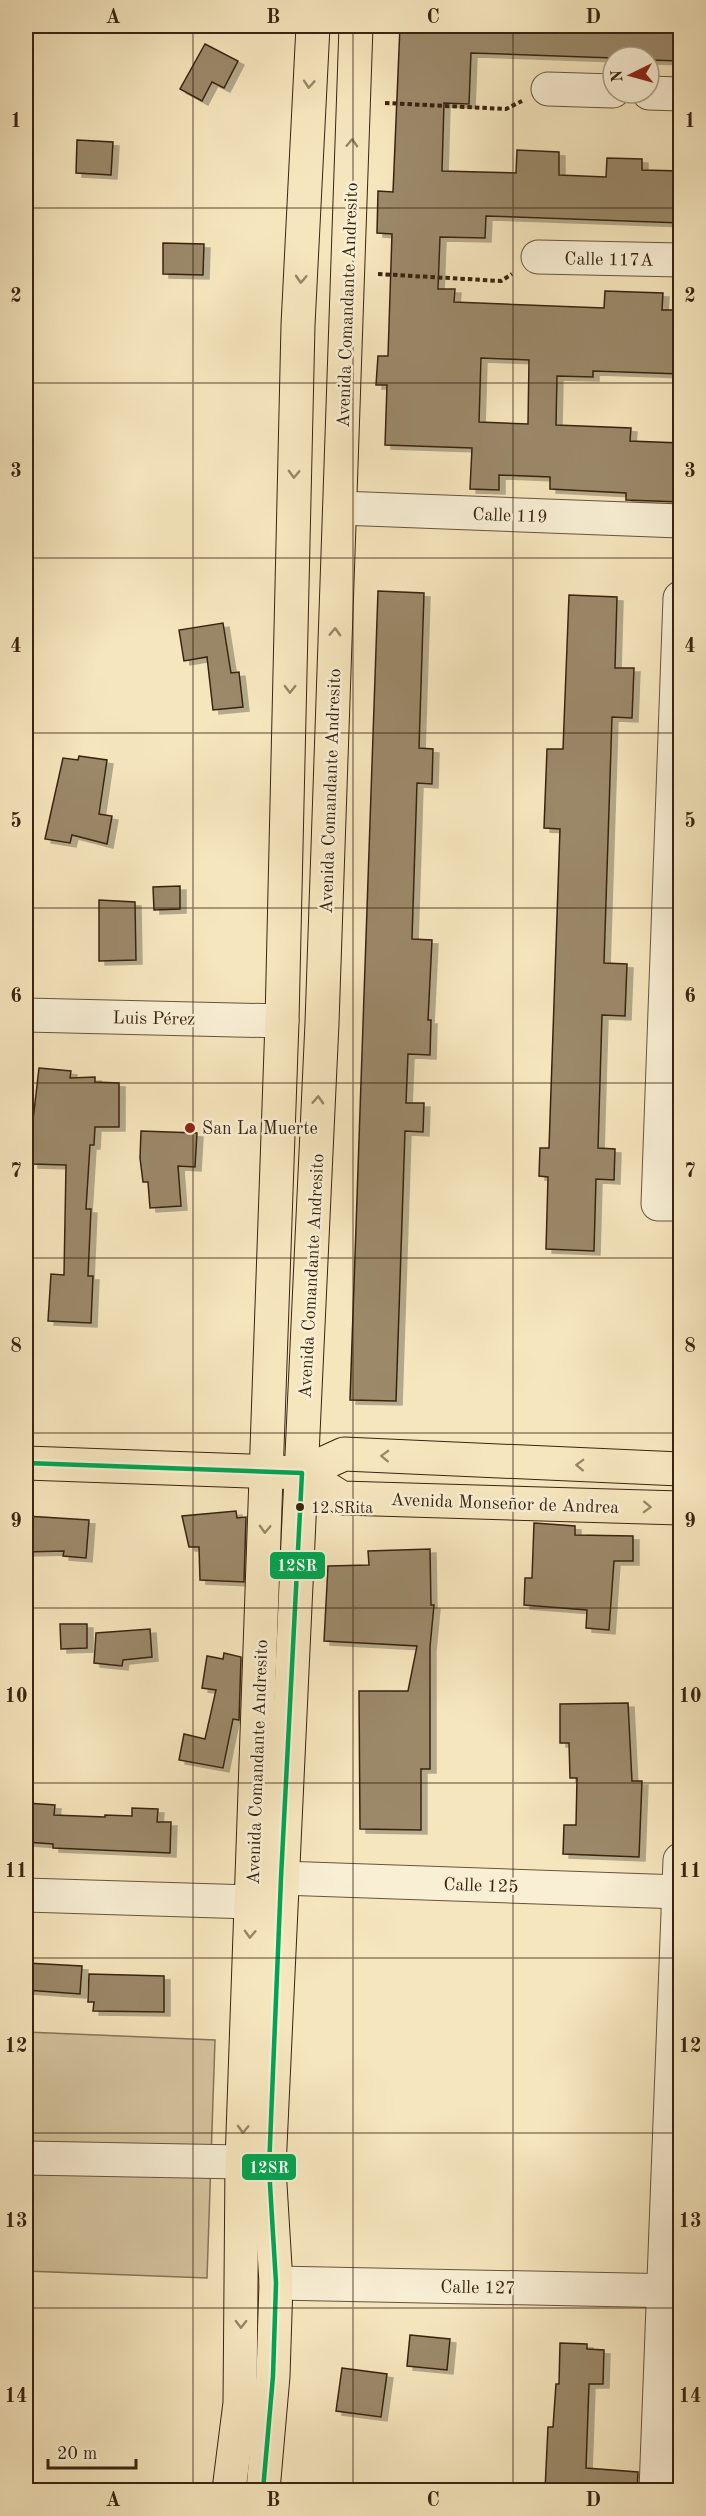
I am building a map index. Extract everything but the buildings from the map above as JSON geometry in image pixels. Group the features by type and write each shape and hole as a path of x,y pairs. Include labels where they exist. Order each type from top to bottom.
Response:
{"main road":[{"name":"Avenida Comandante Andresito","path":"229,2490 240,2403 242,2162 282,1021 297,337 313,26"},
{"name":"Avenida Comandante Andresito","path":"263,2490 273,2376 276,2283 269,2168 321,1034 356,26"},
{"name":"Avenida Monseñor de Andrea","path":"26,1463 302,1473 344,1454 681,1469"},
{"name":"Avenida Monseñor de Andrea","path":"302,1473 342,1498 681,1508"}],"street":[{"path":"548,88 601,90"},
{"path":"661,93 681,94"},
{"name":"Calle 117A","path":"538,257 681,260"},
{"name":"Calle 119","path":"340,508 681,521"},
{"path":"681,598 658,1204 681,1204"},
{"name":"Luis Pérez","path":"26,1015 282,1021"},
{"path":"656,2490 672,2291 681,1860"},
{"name":"Calle 125","path":"281,1878 680,1892"},
{"path":"26,1895 251,1902"},
{"path":"26,2158 242,2162"},
{"name":"Calle 127","path":"276,2283 672,2291"}],"path":[{"path":"354,101 506,109 548,88"},
{"path":"348,272 501,281 538,257"}],"shaded area":[{"path":"26,2032 215,2040 207,2278 26,2271"}],"transit line":[{"name":"12SR","path":"26,1463 302,1473 269,2168 276,2283 273,2376 263,2490"}],"place":[{"name":"San La Muerte","path":"190,1128"},
{"name":"12 SRita","path":"300,1507"}]}
